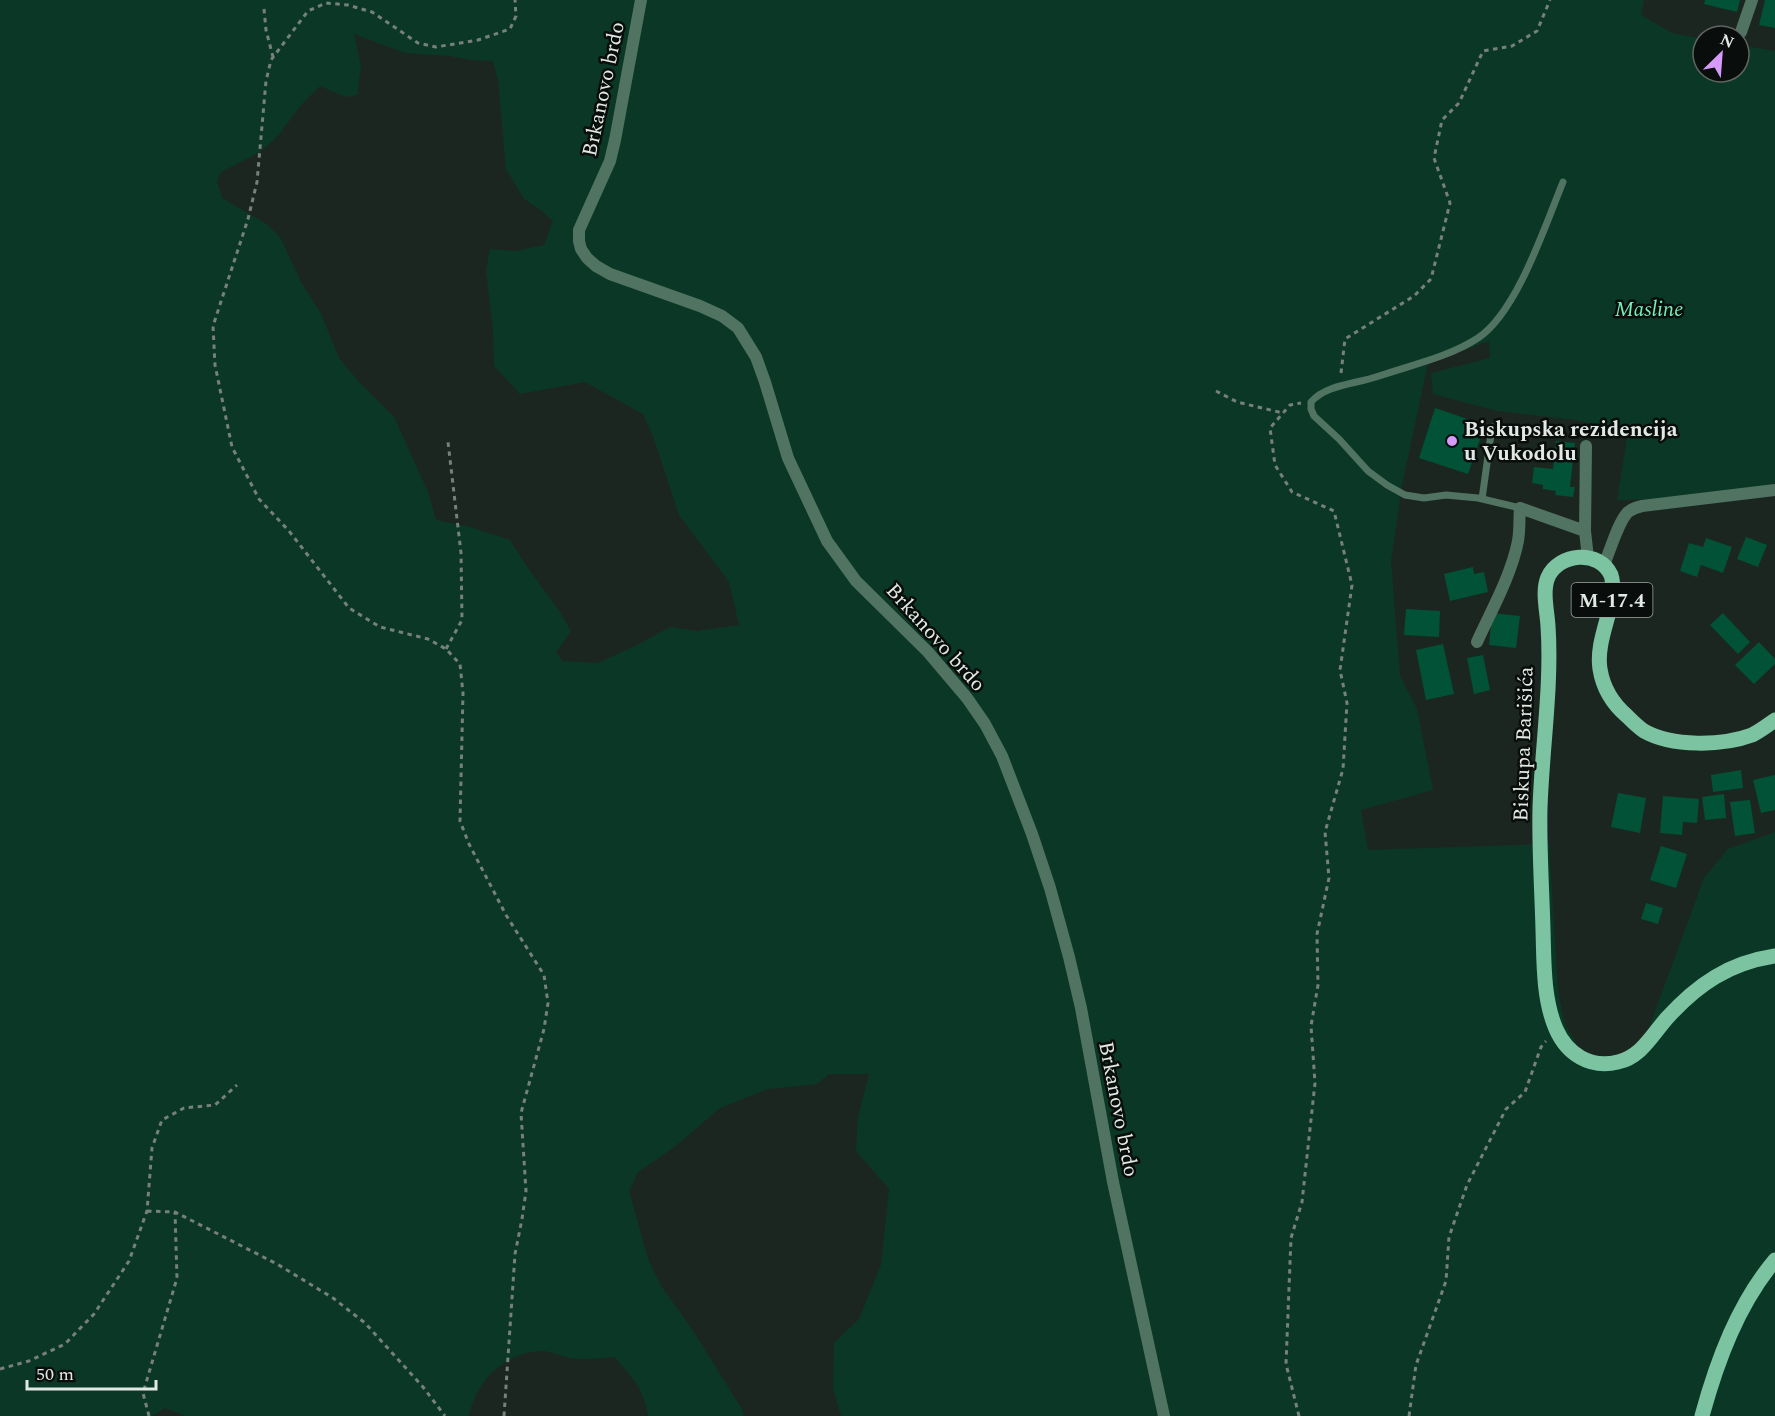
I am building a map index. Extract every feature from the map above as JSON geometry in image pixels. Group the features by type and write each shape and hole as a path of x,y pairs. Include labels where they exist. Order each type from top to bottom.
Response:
{"main road":[{"name":"Biskupa Barišića","path":"1588,558 1575,557 1563,560 1554,567 1546,584 1548,646 1540,809 1541,861 1545,978 1555,1028 1572,1053 1583,1060 1596,1064 1618,1062 1640,1051 1668,1018 1708,980 1737,965 1775,956"},
{"name":"M-17.4","path":"1588,558 1604,566 1610,573 1613,593 1600,656 1603,682 1611,699 1634,723 1644,731 1660,738 1677,742 1705,742 1751,735 1775,720"},
{"path":"1702,1416 1718,1364 1734,1328 1749,1298 1775,1260"}],"street":[{"name":"Brkanovo brdo","path":"641,0 610,161 579,230 581,249 587,258 610,274 700,306 722,316 738,328 756,357 788,458 827,542 856,581 928,652 967,698 985,724 1002,756 1040,856 1069,957 1081,1008 1115,1193 1164,1416"},
{"path":"1744,24 1752,0"},
{"path":"1586,446 1585,531 1588,558"},
{"path":"1604,566 1622,520 1634,508 1775,490"},
{"path":"1477,642 1513,557 1518,540 1520,508 1585,531"}],"lane":[{"path":"1520,508 1482,499 1446,495 1424,498 1406,495 1368,471 1314,416 1311,402 1324,391 1371,379 1457,349 1478,338 1491,327 1502,315 1521,280 1563,182"},
{"path":"1482,499 1492,427"}],"path":[{"path":"504,1416 515,1254 526,1191 521,1113 544,1029 548,1003 544,975 506,915 469,844 460,821 463,693 460,664 446,650 428,639 380,627 350,608 289,531 259,500 231,447 215,365 213,326 248,219 257,182 266,81 273,57 308,11 326,3 348,5 372,12 418,43 436,47 478,40 510,29 516,16 515,0"},
{"path":"1339,387 1345,339 1414,296 1431,279 1450,203 1434,158 1442,120 1459,103 1483,51 1512,46 1537,31 1550,0"},
{"path":"264,9 273,57"},
{"path":"1216,391 1237,402 1283,413"},
{"path":"1299,1416 1286,1364 1291,1238 1302,1202 1315,1083 1311,1026 1318,984 1317,934 1329,878 1325,832 1343,769 1347,703 1340,670 1352,585 1334,511 1292,492 1275,465 1270,428 1290,405 1311,402"},
{"path":"446,650 462,620 460,553 448,442"},
{"path":"1409,1416 1416,1365 1446,1281 1449,1237 1467,1185 1506,1109 1525,1092 1541,1047 1555,1028"},
{"path":"0,1369 29,1361 65,1344 94,1314 129,1261 147,1211 152,1148 162,1120 184,1108 215,1105 237,1085"},
{"path":"147,1211 175,1212 277,1264 333,1298 365,1323 423,1387 445,1416"},
{"path":"149,1416 143,1393 177,1278 175,1212"}],"green space":[{"name":"Masline","path":"0,0 1644,0 1641,15 1672,33 1691,37 1691,84 1751,84 1751,47 1775,51 1775,482 1772,487 1705,498 1617,500 1628,432 1576,420 1497,411 1433,394 1431,373 1490,358 1489,341 1428,363 1402,485 1391,561 1400,676 1417,709 1433,790 1361,810 1368,850 1549,844 1558,992 1565,1025 1580,1049 1592,1057 1619,1057 1646,1036 1704,878 1728,849 1775,832 1775,1416 841,1416 833,1389 834,1343 859,1319 881,1265 889,1189 856,1151 858,1117 869,1074 829,1074 817,1084 768,1089 720,1108 673,1148 638,1172 629,1191 648,1259 661,1286 692,1329 743,1411 743,1416 648,1416 644,1399 636,1384 614,1357 577,1359 544,1351 527,1353 503,1363 485,1381 469,1416 185,1416 165,1408 152,1416 0,1416","holes":["354,34 405,53 493,61 498,80 506,169 524,199 553,221 544,245 516,251 490,249 486,271 493,330 494,366 520,394 585,382 643,414 653,436 679,515 729,582 739,625 697,631 670,627 598,663 562,661 556,652 571,631 510,540 467,526 436,520 428,492 394,417 339,358 321,314 301,282 280,237 265,223 222,198 217,181 221,172 260,152 278,136 300,106 320,86 346,97 357,95 361,66"]}],"building":[{"path":"1705,0 1740,0 1737,12 1704,4"},
{"path":"1765,0 1775,0 1775,28 1759,25"},
{"name":"Biskupska rezidencija u Vukodolu","path":"1435,408 1485,425 1468,474 1419,458"},
{"path":"1556,441 1575,443 1570,487 1575,487 1573,497 1555,495 1556,491 1543,489 1543,485 1532,483 1534,467 1553,469"},
{"path":"1746,537 1767,545 1758,567 1737,559"},
{"path":"1706,538 1732,547 1723,573 1701,565 1697,577 1680,571 1689,543 1703,547"},
{"path":"1473,567 1474,574 1484,572 1488,592 1450,601 1444,574"},
{"path":"1406,609 1440,611 1439,637 1404,635"},
{"path":"1492,613 1520,616 1516,648 1489,645"},
{"path":"1723,613 1750,642 1738,654 1710,625"},
{"path":"1759,642 1775,659 1775,664 1754,684 1735,665"},
{"path":"1443,644 1454,694 1426,700 1416,650"},
{"path":"1483,655 1490,690 1474,694 1467,658"},
{"path":"1741,770 1743,788 1713,792 1711,775"},
{"path":"1775,775 1775,810 1761,813 1753,780"},
{"path":"1618,793 1646,798 1640,833 1611,827"},
{"path":"1724,794 1726,818 1705,820 1702,797"},
{"path":"1663,796 1699,799 1697,823 1683,822 1682,835 1660,833"},
{"path":"1750,800 1755,833 1735,836 1730,802"},
{"path":"1661,846 1687,854 1676,888 1650,880"},
{"path":"1646,903 1663,908 1658,924 1641,919"}],"place":[{"name":"Biskupska rezidencija u Vukodolu","path":"1452,441"}]}
